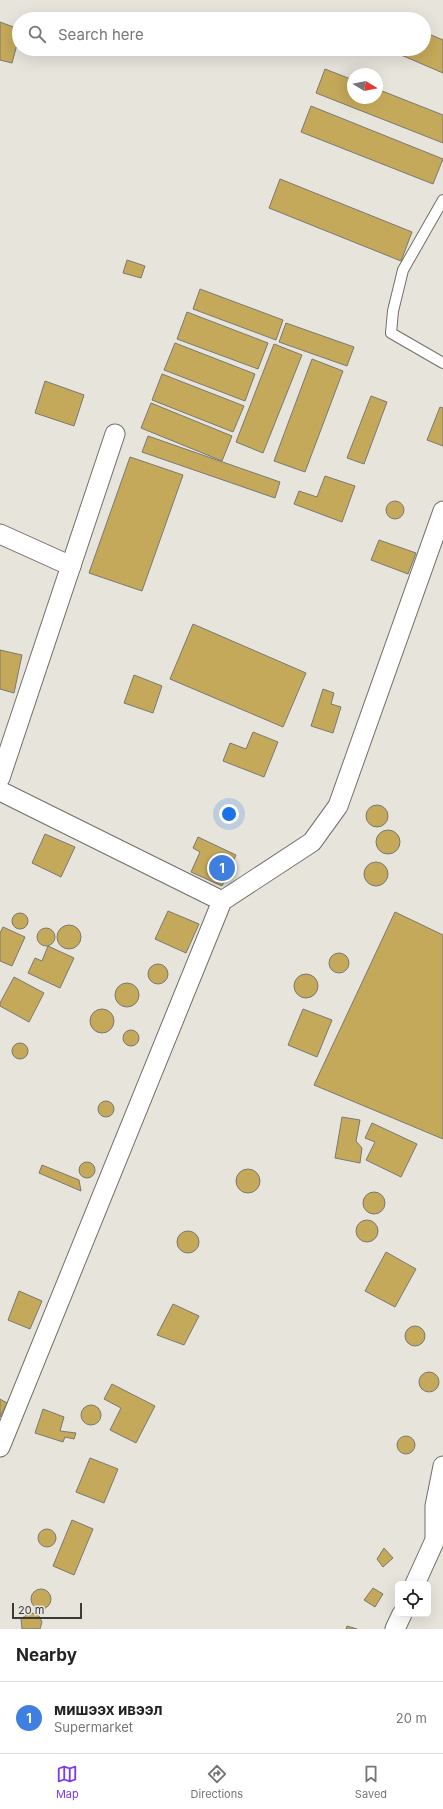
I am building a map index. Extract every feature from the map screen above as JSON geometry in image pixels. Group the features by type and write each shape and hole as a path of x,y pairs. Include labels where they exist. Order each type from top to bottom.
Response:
{"street":[{"path":"0,778 115,434"},
{"path":"0,1448 222,902 312,842 338,806 443,511"},
{"path":"0,534 71,566"},
{"path":"0,791 222,902"},
{"path":"416,1581 435,1540 435,1506 443,1466"},
{"path":"395,1629 401,1617"}],"lane":[{"path":"443,200 403,270 393,311 391,333 443,363"}],"building":[{"path":"0,22 12,26 12,56 14,56 12,63 0,60"},
{"path":"431,35 443,40 443,73 403,56 431,56"},
{"path":"325,69 347,78 347,104 383,104 383,91 443,115 443,143 316,93"},
{"path":"311,106 443,159 433,184 301,132"},
{"path":"280,179 412,232 401,261 269,208"},
{"path":"127,260 145,266 141,278 123,273"},
{"path":"200,289 283,320 276,340 193,309"},
{"path":"187,312 268,343 258,369 177,339"},
{"path":"286,323 354,347 347,366 279,342"},
{"path":"175,343 255,374 245,401 164,370"},
{"path":"274,344 302,355 263,453 236,442"},
{"path":"312,359 343,371 305,472 274,461"},
{"path":"162,374 244,406 233,432 152,400"},
{"path":"45,381 84,395 74,426 35,413"},
{"path":"371,396 387,402 364,464 347,458"},
{"path":"151,403 232,436 222,461 141,428"},
{"path":"440,407 443,408 443,446 427,440"},
{"path":"148,436 280,482 275,498 142,452"},
{"path":"130,457 183,475 142,591 89,573"},
{"path":"325,476 355,486 342,522 294,504 299,491 317,497"},
{"path":"391,501 399,501 404,506 402,517 399,519 391,519 386,514 386,506"},
{"path":"379,540 416,553 408,574 371,560"},
{"path":"193,624 306,673 283,727 170,679"},
{"path":"0,650 22,655 14,693 0,689"},
{"path":"134,675 162,686 153,713 124,703"},
{"path":"323,689 334,693 331,704 341,707 333,733 311,726"},
{"path":"253,732 278,742 264,777 223,761 230,743 246,749"},
{"path":"377,805 381,806 387,812 387,820 381,826 377,827 373,826 367,820 366,816 367,812 373,806"},
{"path":"388,830 393,831 399,837 399,847 393,853 388,854 383,853 377,847 376,842 377,837 383,831"},
{"path":"45,834 75,847 61,877 32,863"},
{"path":"198,837 236,855 222,886 191,872 200,852 193,848"},
{"path":"376,862 381,863 387,869 387,879 381,885 376,886 371,885 365,879 364,874 365,869 371,863"},
{"path":"168,911 199,924 186,953 155,939"},
{"path":"395,912 443,935 443,1139 314,1085"},
{"path":"17,913 23,913 28,918 26,927 23,929 17,929 12,924 12,918"},
{"path":"69,925 74,926 80,932 80,942 74,948 69,949 64,948 58,942 57,937 58,932 64,926"},
{"path":"3,927 25,937 12,966 0,961 0,933"},
{"path":"46,928 52,931 55,937 52,943 46,946 40,943 37,937 40,931"},
{"path":"48,946 74,958 60,988 28,973 35,958 42,961"},
{"path":"339,953 346,956 349,963 346,970 339,973 332,970 329,963 332,956"},
{"path":"158,964 165,967 168,974 165,981 158,984 151,981 148,974 151,967"},
{"path":"306,974 311,975 317,981 317,991 311,997 306,998 301,997 295,991 294,986 295,981 301,975"},
{"path":"14,977 44,993 29,1022 0,1006 0,1003"},
{"path":"127,983 132,984 138,990 138,1000 132,1006 127,1007 122,1006 116,1000 115,995 116,990 122,984"},
{"path":"102,1009 107,1010 113,1016 113,1026 107,1032 102,1033 97,1032 91,1026 90,1021 91,1016 97,1010"},
{"path":"303,1009 332,1020 317,1057 288,1045"},
{"path":"128,1030 134,1030 139,1035 137,1044 134,1046 128,1046 123,1041 123,1035"},
{"path":"17,1043 23,1043 28,1048 26,1057 23,1059 17,1059 12,1054 12,1048"},
{"path":"103,1101 109,1101 114,1106 112,1115 109,1117 103,1117 98,1112 98,1106"},
{"path":"342,1117 360,1120 356,1141 362,1148 360,1163 335,1158"},
{"path":"372,1123 417,1144 401,1177 366,1160 375,1142 365,1138"},
{"path":"84,1162 90,1162 95,1167 93,1176 90,1178 84,1178 79,1173 79,1167"},
{"path":"42,1165 79,1180 81,1191 39,1173"},
{"path":"248,1169 257,1172 260,1181 257,1190 248,1193 239,1190 236,1181 239,1172"},
{"path":"374,1192 382,1195 385,1203 382,1211 374,1214 366,1211 363,1203 366,1195"},
{"path":"367,1220 371,1221 377,1227 377,1235 371,1241 367,1242 363,1241 357,1235 356,1231 357,1227 363,1221"},
{"path":"188,1231 196,1234 199,1242 196,1250 188,1253 180,1250 177,1242 180,1234"},
{"path":"386,1252 416,1269 395,1307 365,1291"},
{"path":"19,1291 42,1301 30,1329 8,1320"},
{"path":"173,1304 199,1316 184,1345 157,1335"},
{"path":"415,1326 422,1329 425,1336 422,1343 415,1346 408,1343 405,1336 408,1329"},
{"path":"429,1372 436,1375 439,1382 436,1389 429,1392 422,1389 419,1382 422,1375"},
{"path":"112,1384 155,1406 136,1443 110,1430 121,1408 104,1399"},
{"path":"0,1399 7,1403 0,1417"},
{"path":"91,1405 98,1408 101,1415 98,1422 91,1425 84,1422 81,1415 84,1408"},
{"path":"43,1409 64,1417 60,1431 76,1433 74,1439 65,1437 63,1442 35,1433"},
{"path":"406,1436 412,1439 415,1445 412,1451 406,1454 400,1451 397,1445 400,1439"},
{"path":"90,1458 118,1469 104,1503 76,1492"},
{"path":"72,1520 93,1529 74,1575 53,1566"},
{"path":"43,1529 51,1529 56,1534 54,1545 51,1547 43,1547 38,1542 38,1534"},
{"path":"384,1548 393,1558 383,1567 377,1559"},
{"path":"373,1588 383,1594 375,1607 364,1600"},
{"path":"41,1589 48,1592 51,1599 48,1606 41,1609 34,1606 31,1599 34,1592"},
{"path":"30,1612 39,1616 42,1622 40,1629 22,1629 21,1619"},
{"path":"347,1626 357,1629 346,1629"}],"place":[{"name":"мишээх ивээл","path":"222,868"}]}
